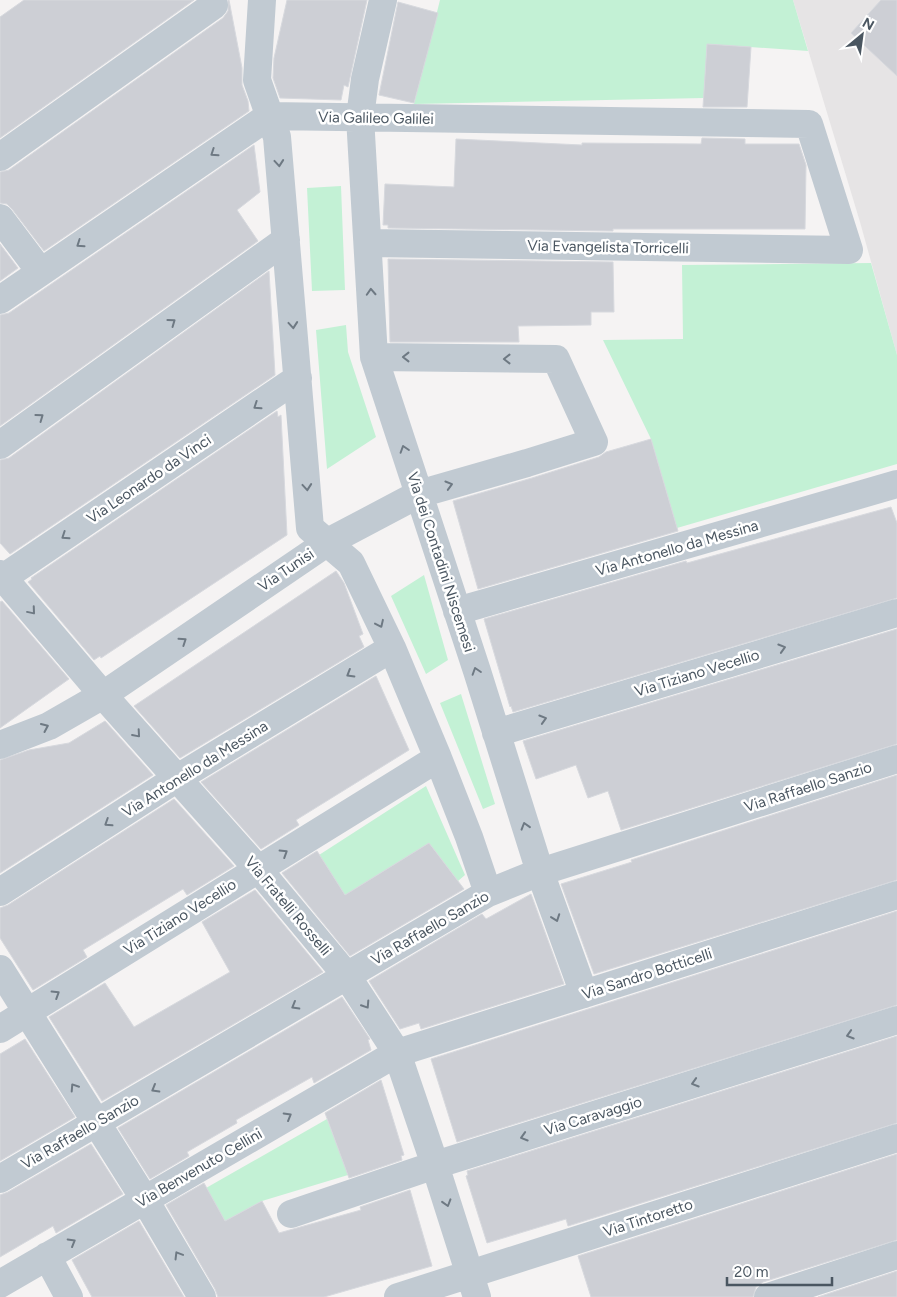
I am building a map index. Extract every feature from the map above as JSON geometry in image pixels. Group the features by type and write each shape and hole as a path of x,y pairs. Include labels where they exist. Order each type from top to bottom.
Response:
{"street":[{"path":"262,0 256,80 277,137 310,528 351,563 392,648 438,758 469,837 488,893"},
{"name":"Via dei Contadini Niscemesi","path":"383,0 365,79 360,117 374,357 540,872 584,994"},
{"path":"0,157 214,5"},
{"path":"0,300 269,116"},
{"name":"Via Galileo Galilei","path":"269,116 809,124 849,250"},
{"path":"0,218 40,271"},
{"path":"0,445 286,240"},
{"name":"Via Evangelista Torricelli","path":"368,243 849,250"},
{"name":"Via Tunisi","path":"0,745 50,726 103,695 328,542 419,494 594,442 556,359 374,357"},
{"name":"Via Leonardo da Vinci","path":"1,577 298,378"},
{"name":"Via Antonello da Messina","path":"457,611 897,484"},
{"name":"Via Fratelli Rosselli","path":"1,577 176,779 258,869 347,976 397,1053 473,1286"},
{"name":"Via Tiziano Vecellio","path":"496,733 897,614"},
{"name":"Via Antonello da Messina","path":"0,892 176,779 392,648"},
{"name":"Via Tiziano Vecellio","path":"0,1029 438,758"},
{"name":"Via Raffaello Sanzio","path":"0,1180 488,893 540,872 897,759"},
{"name":"Via Sandro Botticelli","path":"397,1053 897,895"},
{"path":"0,969 145,1200 202,1297"},
{"name":"Via Caravaggio","path":"291,1214 435,1165 897,1020"},
{"name":"Via Benvenuto Cellini","path":"0,1284 397,1053"},
{"name":"Via Tintoretto","path":"398,1297 473,1286 897,1138"},
{"path":"768,1297 897,1255"},
{"path":"47,1256 70,1297"}],"shaded area":[{"path":"793,0 897,0 897,355 860,222"}],"green space":[{"path":"440,0 793,0 808,51 707,44 704,98 414,104"},
{"path":"341,186 345,290 312,291 307,188"},
{"path":"871,263 897,355 897,464 677,528 651,439 603,340 683,339 682,265"},
{"path":"346,325 348,352 376,437 327,469 316,330"},
{"path":"424,575 448,660 426,674 391,596"},
{"path":"461,694 495,804 483,809 440,703"},
{"path":"426,786 465,875 458,881 429,843 345,895 319,855"},
{"path":"327,1119 348,1175 262,1201 225,1221 206,1188"}],"building":[{"path":"24,0 194,0 0,138 0,17"},
{"path":"228,0 242,68 242,85 248,101 249,111 44,251 12,209 7,204 0,203 0,172 9,170 223,18 228,11"},
{"path":"287,0 367,0 348,87 344,85 341,100 280,98 273,78 274,58"},
{"path":"881,0 897,0 897,76 851,33"},
{"path":"398,2 438,13 414,103 379,95"},
{"path":"707,44 751,47 747,107 703,107"},
{"path":"702,138 745,139 745,144 799,144 806,165 805,229 613,229 613,231 388,228 388,225 383,225 385,184 454,187 456,139 582,145 582,143 701,144"},
{"path":"254,145 260,192 237,210 258,241 0,426 0,315 9,313"},
{"path":"0,244 18,268 0,281"},
{"path":"388,259 613,262 614,312 591,312 591,325 518,326 519,342 390,342"},
{"path":"269,271 275,375 10,554 0,543 0,460 9,458"},
{"path":"277,411 278,417 281,415 287,535 101,658 100,656 94,660 28,582 31,578"},
{"path":"651,439 678,531 478,589 453,501 532,478 599,457 606,452"},
{"path":"891,507 897,523 897,598 513,712 510,707 484,619 686,561 687,563"},
{"path":"336,571 344,583 363,634 359,636 364,647 180,758 134,706"},
{"path":"2,601 69,679 0,728 0,602"},
{"path":"897,629 897,744 621,830 608,791 588,798 576,765 536,779 523,741"},
{"path":"376,676 409,750 296,820 299,825 261,849 201,782"},
{"path":"105,721 153,775 0,873 0,760 29,750 69,743"},
{"path":"897,775 897,880 594,974 561,884"},
{"path":"174,799 234,866 187,895 183,889 83,950 87,957 33,990 0,938 0,908 8,905"},
{"path":"429,843 464,889 350,956 282,873 317,851 345,895"},
{"path":"255,890 323,972 102,1101 49,1017 105,983 134,1027 230,972 202,922"},
{"path":"531,894 564,984 421,1029 419,1023 400,1029 369,981 482,914 486,919"},
{"path":"897,911 897,1005 457,1142 431,1059"},
{"path":"342,997 370,1039 368,1040 371,1050 314,1083 312,1077 236,1120 237,1123 187,1152 189,1156 150,1179 118,1128"},
{"path":"897,1036 897,1123 568,1226 566,1219 487,1243 466,1176 468,1175 467,1171"},
{"path":"25,1039 75,1117 0,1161 0,1054"},
{"path":"381,1080 404,1155 401,1156 402,1160 349,1178 325,1113"},
{"path":"91,1144 123,1194 56,1233 53,1226 0,1257 0,1195"},
{"path":"897,1154 897,1240 763,1282 756,1287 753,1297 591,1297 578,1256"},
{"path":"204,1183 225,1221 262,1201 279,1233 361,1210 360,1207 410,1190 432,1266 324,1297 218,1297 166,1205"},
{"path":"139,1221 184,1297 92,1297 72,1260"},
{"path":"897,1271 897,1297 818,1297"}]}
